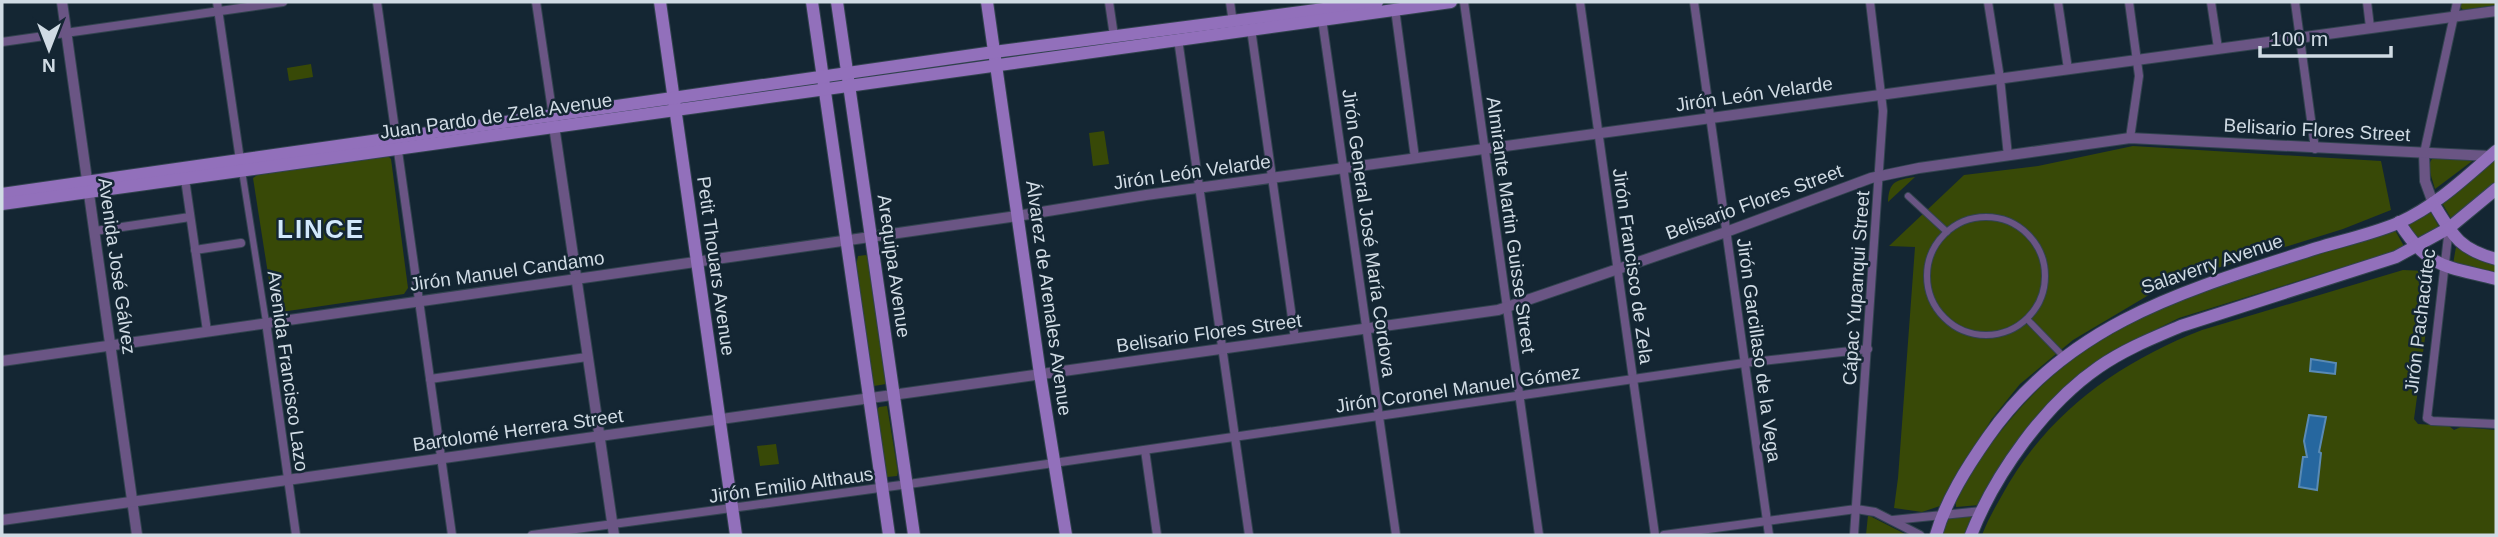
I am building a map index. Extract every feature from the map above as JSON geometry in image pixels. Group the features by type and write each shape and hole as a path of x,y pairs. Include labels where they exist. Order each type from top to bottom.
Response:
{"main road":[{"name":"Petit Thouars Avenue","path":"660,2 736,535"},
{"path":"812,2 889,535"},
{"name":"Arequipa Avenue","path":"836,2 914,535"},
{"name":"Álvarez de Arenales Avenue","path":"987,2 1040,374 1066,535"},
{"path":"995,58 1178,39 1347,4 1377,2"},
{"path":"995,58 1114,36 1233,26 1251,29 1451,2"},
{"name":"Juan Pardo de Zela Avenue","path":"2,204 89,187 995,58"},
{"name":"Salaverry Avenue","path":"1936,535 1943,514 1966,471 1993,429 2022,394 2064,357 2116,322 2168,298 2399,222 2433,203 2493,154"},
{"name":"Juan Pardo de Zela Avenue","path":"2,194 185,178 241,165"},
{"path":"1971,535 1999,480 2026,440 2066,395 2107,362 2149,339 2181,326 2396,257 2449,228 2496,189"},
{"path":"2433,203 2461,244 2470,251 2496,259"},
{"path":"2399,222 2416,248 2430,259 2445,266 2496,279"}],"street":[{"name":"Avenida José Gálvez","path":"62,2 137,535"},
{"name":"Avenida Francisco Lazo","path":"217,2 296,535"},
{"path":"2,42 284,2"},
{"path":"377,2 452,535"},
{"path":"536,2 613,530"},
{"path":"1109,2 1114,36"},
{"path":"1230,2 1233,26"},
{"name":"Almirante Martin Guisse Street","path":"1464,2 1539,535"},
{"name":"Jirón Francisco de Zela","path":"1580,2 1655,535"},
{"name":"Jirón Garcillaso de la Vega","path":"1694,2 1769,535"},
{"name":"Cápac Yupanqui Street","path":"1854,535 1880,175 1883,93 1870,2"},
{"path":"1988,2 2000,78 2008,156"},
{"path":"2058,2 2068,69"},
{"path":"2129,2 2139,76 2130,138"},
{"path":"2211,2 2218,48"},
{"path":"2295,2 2315,149"},
{"path":"2367,2 2370,27"},
{"path":"2433,203 2425,181 2424,153 2457,2"},
{"path":"1395,9 1416,158"},
{"name":"Jirón León Velarde","path":"1017,216 1199,188 2496,10"},
{"name":"Jirón General José María Cordova","path":"1322,19 1396,535"},
{"path":"1251,29 1295,339"},
{"path":"1178,39 1249,535"},
{"name":"Belisario Flores Street","path":"1040,374 1367,330 1507,307 1726,232 1880,175 2130,138 2315,149 2493,154"},
{"path":"185,178 207,331"},
{"path":"1908,196 1947,232"},
{"name":"Jirón Manuel Candamo","path":"2,361 1017,216"},
{"path":"95,231 190,217"},
{"path":"1985,217 2008,222 2029,235 2039,248 2046,279 2040,300 2027,319 2008,330 1984,335 1959,327 1939,311 1927,278 1929,261 1936,245 1947,232 1969,220 1985,217"},
{"name":"Jirón Pachacútec","path":"2449,228 2427,418 2432,421 2496,424"},
{"path":"195,250 253,241"},
{"path":"2027,319 2064,357"},
{"name":"Jirón Coronel Manuel Gómez","path":"1054,463 1745,363 1868,349"},
{"path":"430,379 587,357"},
{"name":"Bartolomé Herrera Street","path":"2,520 1040,374"},
{"path":"1146,450 1157,535"},
{"name":"Jirón Emilio Althaus","path":"532,535 613,530 733,509 1054,463"},
{"path":"1664,535 1856,509 1875,512 1920,535"},
{"path":"1894,520 1982,511"}],"green space":[{"path":"2460,2 2496,2 2496,5 2463,10"},
{"path":"311,64 313,77 289,81 287,68"},
{"path":"1104,131 1109,164 1093,166 1089,133"},
{"path":"2133,146 2381,161 2391,210 2343,229 2169,283 2073,340 2020,384 1991,420 1940,506 1922,512 1894,508 1915,247 1889,246 1964,175 2038,166"},
{"path":"386,154 391,159 408,288 404,294 281,312 273,306 253,178 259,174"},
{"path":"2496,156 2496,185 2452,220 2442,203"},
{"path":"2433,157 2475,159 2435,189 2428,166"},
{"path":"1915,177 1888,202 1890,190 1895,183"},
{"path":"2425,210 2431,212 2439,227 2417,240 2407,225"},
{"path":"2395,230 2405,248 2179,318 2108,353 2048,404 1980,505 1956,507 1956,502 1975,468 2021,407 2048,380 2108,334 2142,315 2186,296"},
{"path":"2456,247 2476,258 2496,263 2496,275 2453,264"},
{"path":"866,255 869,260 886,384 874,386 856,266 858,256"},
{"path":"2403,270 2427,271 2433,279 2414,419 2418,424 2449,426 2454,430 2461,427 2496,430 2496,535 1982,535 2019,468 2039,441 2086,395 2141,358 2202,330"},
{"path":"887,406 898,472 897,476 887,477 877,410"},
{"path":"776,444 779,464 760,466 757,446"},
{"path":"1868,515 1907,535 1866,535"},
{"path":"1949,517 1972,517 1965,535 1941,535"}],"water":[{"path":"2311,359 2336,363 2335,374 2310,371"},
{"path":"2309,415 2326,417 2319,452 2317,490 2299,487 2303,457 2307,457 2304,441"}],"district":[{"name":"LINCE","path":"321,229"}]}
